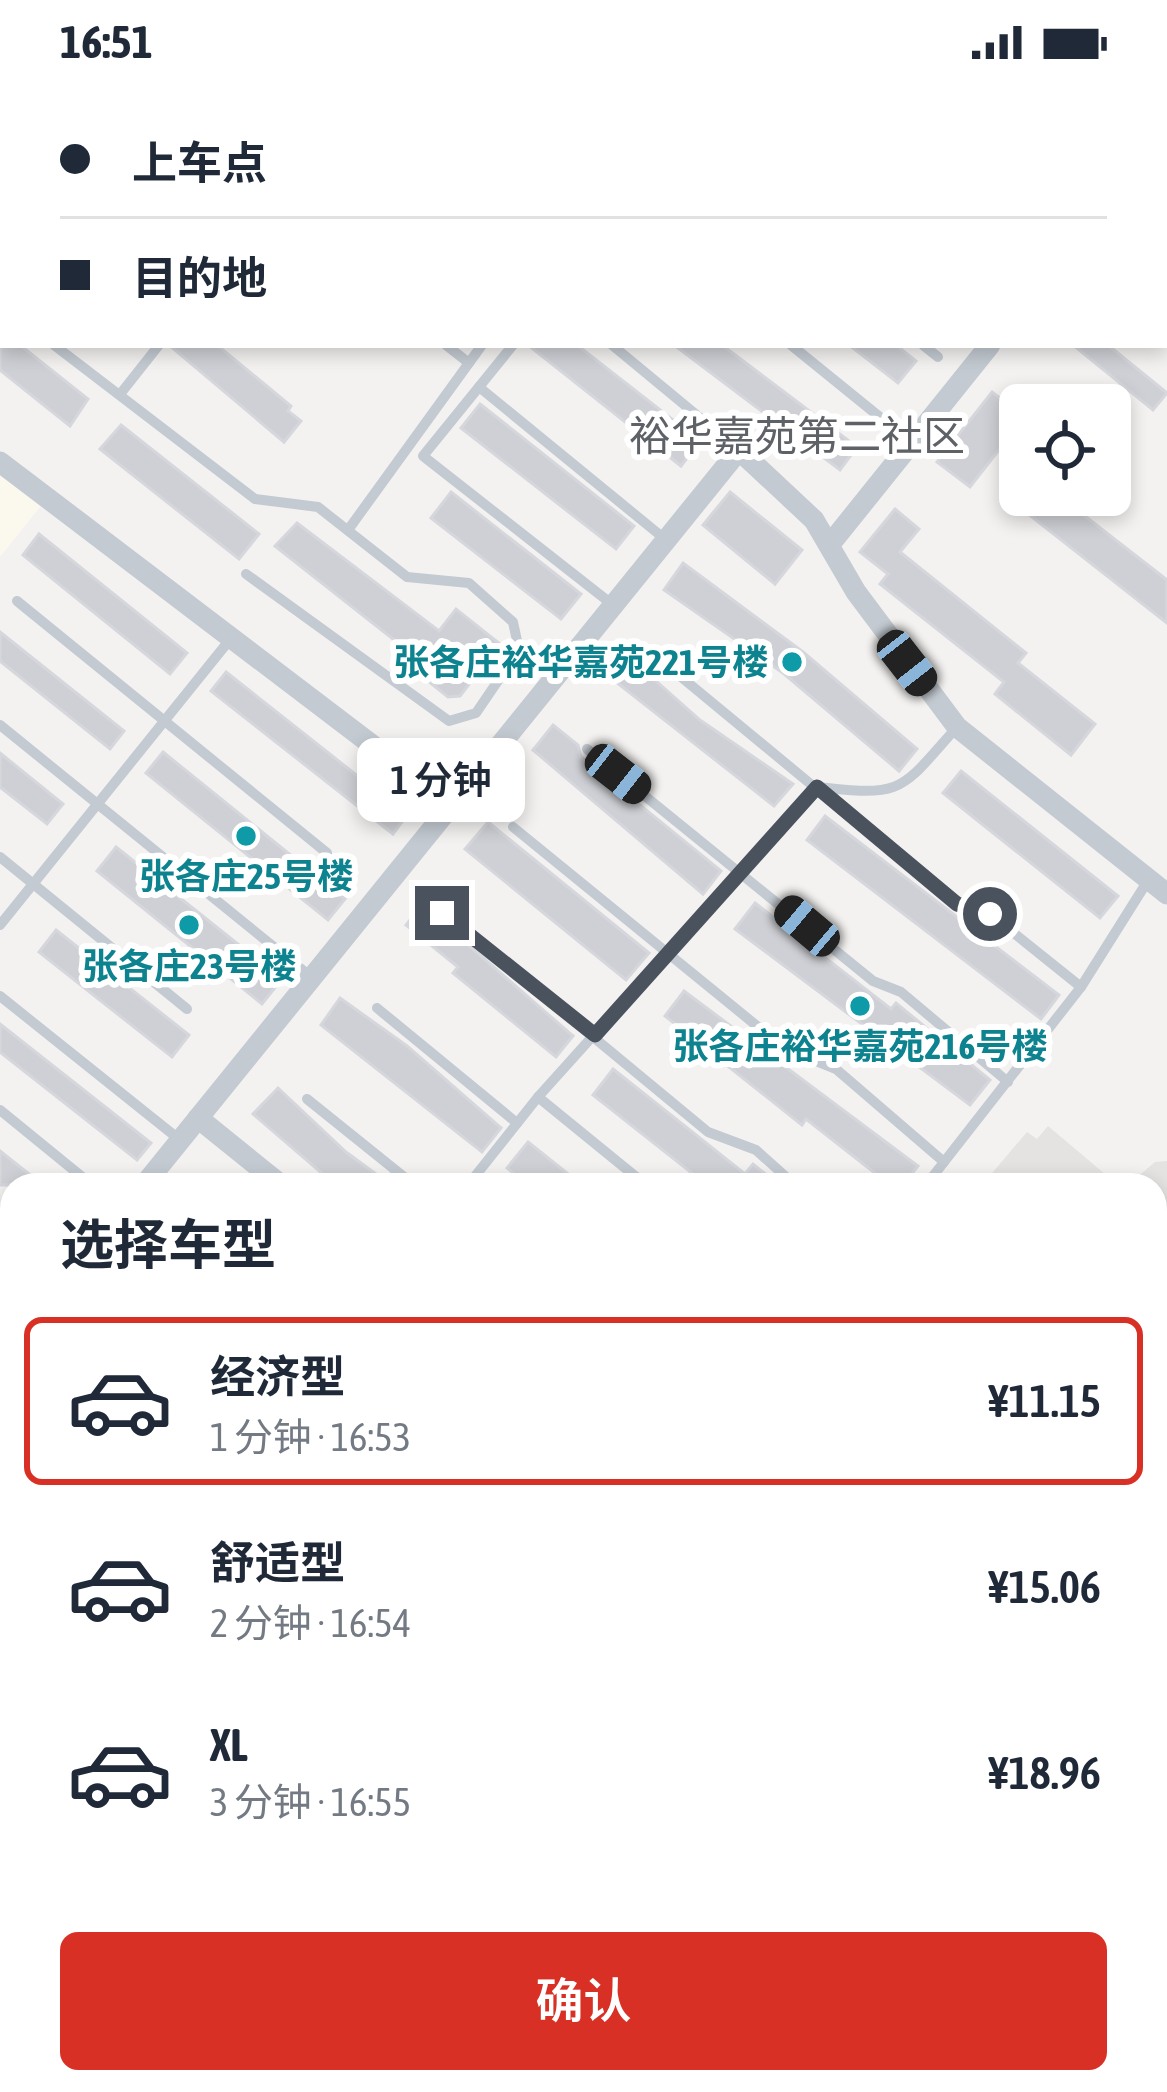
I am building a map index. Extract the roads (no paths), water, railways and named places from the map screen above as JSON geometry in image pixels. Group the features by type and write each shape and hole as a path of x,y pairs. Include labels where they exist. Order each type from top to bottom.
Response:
{"street":[{"path":"831,543 988,348"},
{"path":"154,1173 739,450 831,543 856,592 957,727 1157,888"},
{"path":"0,462 451,806"},
{"path":"198,1118 266,1173"}],"lane":[{"path":"58,348 255,499 305,501 407,577 469,583 518,630 515,658 469,718 442,719 246,574"},
{"path":"122,393 157,348"},
{"path":"450,348 469,362"},
{"path":"348,530 480,348"},
{"path":"511,348 423,456 614,605"},
{"path":"616,348 739,450"},
{"path":"795,348 881,418"},
{"path":"927,348 938,357"},
{"path":"479,387 666,540"},
{"path":"16,601 327,853"},
{"path":"0,925 232,637"},
{"path":"663,662 957,904 990,914 1081,987"},
{"path":"0,725 311,977"},
{"path":"817,787 872,794 903,788 957,727"},
{"path":"587,749 873,981 902,992 1008,1082"},
{"path":"477,1173 538,1097 817,787"},
{"path":"513,827 784,1048 836,1069 944,1162"},
{"path":"0,857 187,1009"},
{"path":"935,1173 1157,888"},
{"path":"442,913 708,1132 756,1150 782,1173"},
{"path":"0,996 181,1140"},
{"path":"377,1008 517,1123"},
{"path":"538,1097 631,1173"},
{"path":"307,1099 399,1173"},
{"path":"0,1110 77,1173"}],"place":[{"name":"张各庄裕华嘉苑221号楼","path":"792,662"},
{"name":"张各庄25号楼","path":"246,836"},
{"name":"张各庄23号楼","path":"189,925"},
{"name":"张各庄裕华嘉苑216号楼","path":"860,1006"}],"district":[{"name":"裕华嘉苑第二社区","path":"797,436"}]}
